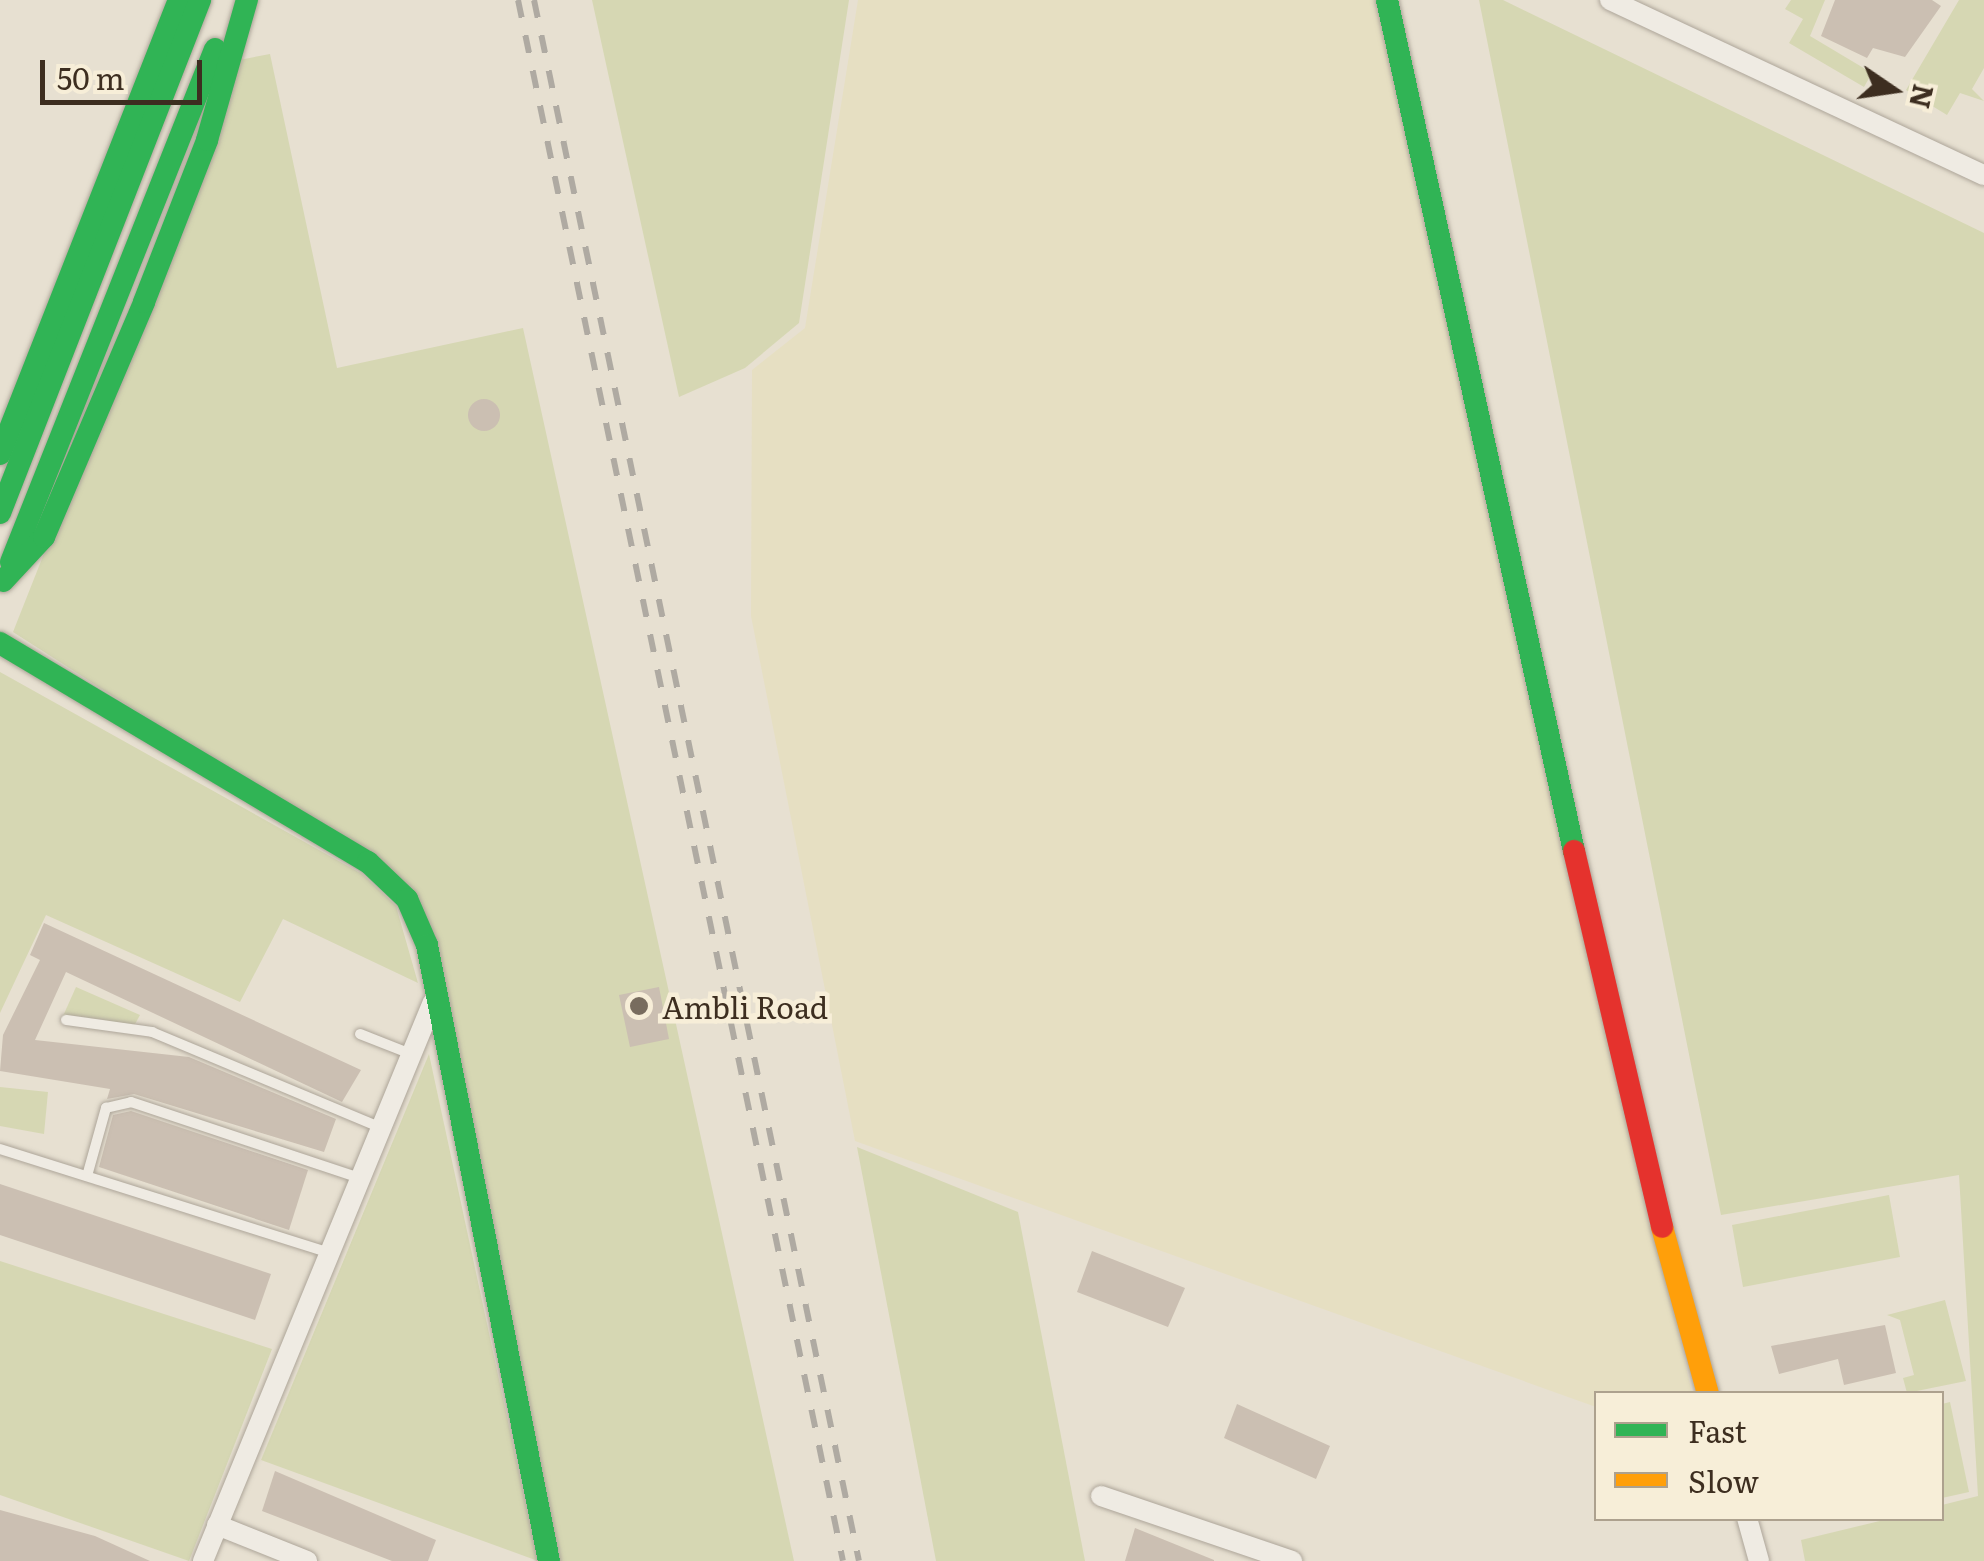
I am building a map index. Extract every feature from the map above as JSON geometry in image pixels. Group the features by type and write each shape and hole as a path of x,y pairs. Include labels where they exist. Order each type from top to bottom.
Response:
{"street":[{"path":"0,454 179,0"},
{"path":"0,513 200,0"},
{"path":"1,584 188,130 230,0"},
{"path":"1,584 44,538 144,302 207,140 247,0"},
{"path":"1387,0 1638,1140 1707,1391"},
{"path":"1610,0 1984,175"},
{"path":"0,643 368,862 406,899 427,945 433,1002 549,1561"},
{"path":"203,1561 433,1002"},
{"path":"1101,1496 1292,1561"},
{"path":"1747,1521 1759,1561"},
{"path":"217,1525 307,1561"}],"lane":[{"path":"66,1020 152,1032 379,1127"},
{"path":"360,1034 411,1054"},
{"path":"87,1176 106,1108 132,1102 361,1178"},
{"path":"0,1149 330,1254"}],"shaded area":[{"path":"858,0 1381,0 1692,1391 1594,1391 1594,1406 855,1141 751,616 752,370 805,328"}],"green space":[{"path":"592,0 849,0 799,323 745,368 679,397"},
{"path":"1479,0 1503,0 1984,233 1984,1561 1805,1561 1801,1540 1880,1521 1944,1521 1944,1504 1978,1496 1959,1175 1721,1215"},
{"path":"1791,0 1825,0 1810,36 1872,73 1864,87 1789,43 1803,19 1785,9"},
{"path":"1959,0 1984,0 1984,68 1972,89 1984,101 1960,93 1947,115 1906,90"},
{"path":"270,54 337,368 523,328 794,1561 553,1561 430,945 369,860 13,632 239,60"},
{"path":"0,672 362,874 396,906 418,983 283,919 240,1002 46,915 0,1013"},
{"path":"76,987 140,1015 134,1026 63,1016"},
{"path":"429,1054 538,1561 261,1460"},
{"path":"0,1087 48,1092 44,1134 0,1126"},
{"path":"857,1147 1018,1212 1085,1561 936,1561"},
{"path":"1889,1195 1900,1257 1743,1287 1732,1225"},
{"path":"0,1261 272,1349 189,1561 0,1495"},
{"path":"1945,1300 1966,1381 1906,1391 1903,1378 1914,1375 1900,1320 1887,1315"},
{"path":"1950,1402 1969,1492 1944,1498 1944,1404"}],"building":[{"path":"1835,0 1932,0 1941,6 1905,57 1873,48 1867,58 1821,36"},
{"path":"484,399 496,403 500,415 496,427 484,431 472,427 468,415 472,403"},
{"path":"44,923 361,1070 342,1102 66,972 35,1040 189,1057 336,1119 324,1152 134,1094 107,1099 110,1089 0,1071 3,1035 40,960 30,955"},
{"path":"659,987 669,1039 630,1047 619,995"},
{"path":"131,1111 308,1170 289,1230 99,1167 113,1115"},
{"path":"0,1184 271,1274 255,1320 0,1235"},
{"path":"1092,1251 1185,1288 1168,1327 1077,1292"},
{"path":"1885,1325 1896,1373 1844,1385 1838,1359 1779,1374 1771,1346"},
{"path":"1237,1404 1330,1446 1316,1479 1224,1438"},
{"path":"275,1471 436,1540 428,1561 392,1561 262,1511"},
{"path":"0,1510 95,1536 150,1561 0,1561"},
{"path":"1135,1528 1214,1560 1214,1561 1125,1561"}],"railway":[{"path":"518,0 843,1561"},
{"path":"534,0 859,1561"}],"traffic: fast":[{"path":"0,454 179,0"},
{"path":"0,513 200,0"},
{"path":"3,581 44,537 144,302 207,140 247,0"},
{"path":"1387,0 1574,851"},
{"path":"11,562 215,49"},
{"path":"0,643 368,862 407,899 427,945 549,1561"}],"traffic: slow":[{"path":"1662,1227 1707,1391"}],"traffic: jam":[{"path":"1574,851 1662,1227"}],"place":[{"name":"Ambli Road","path":"639,1006"}]}
